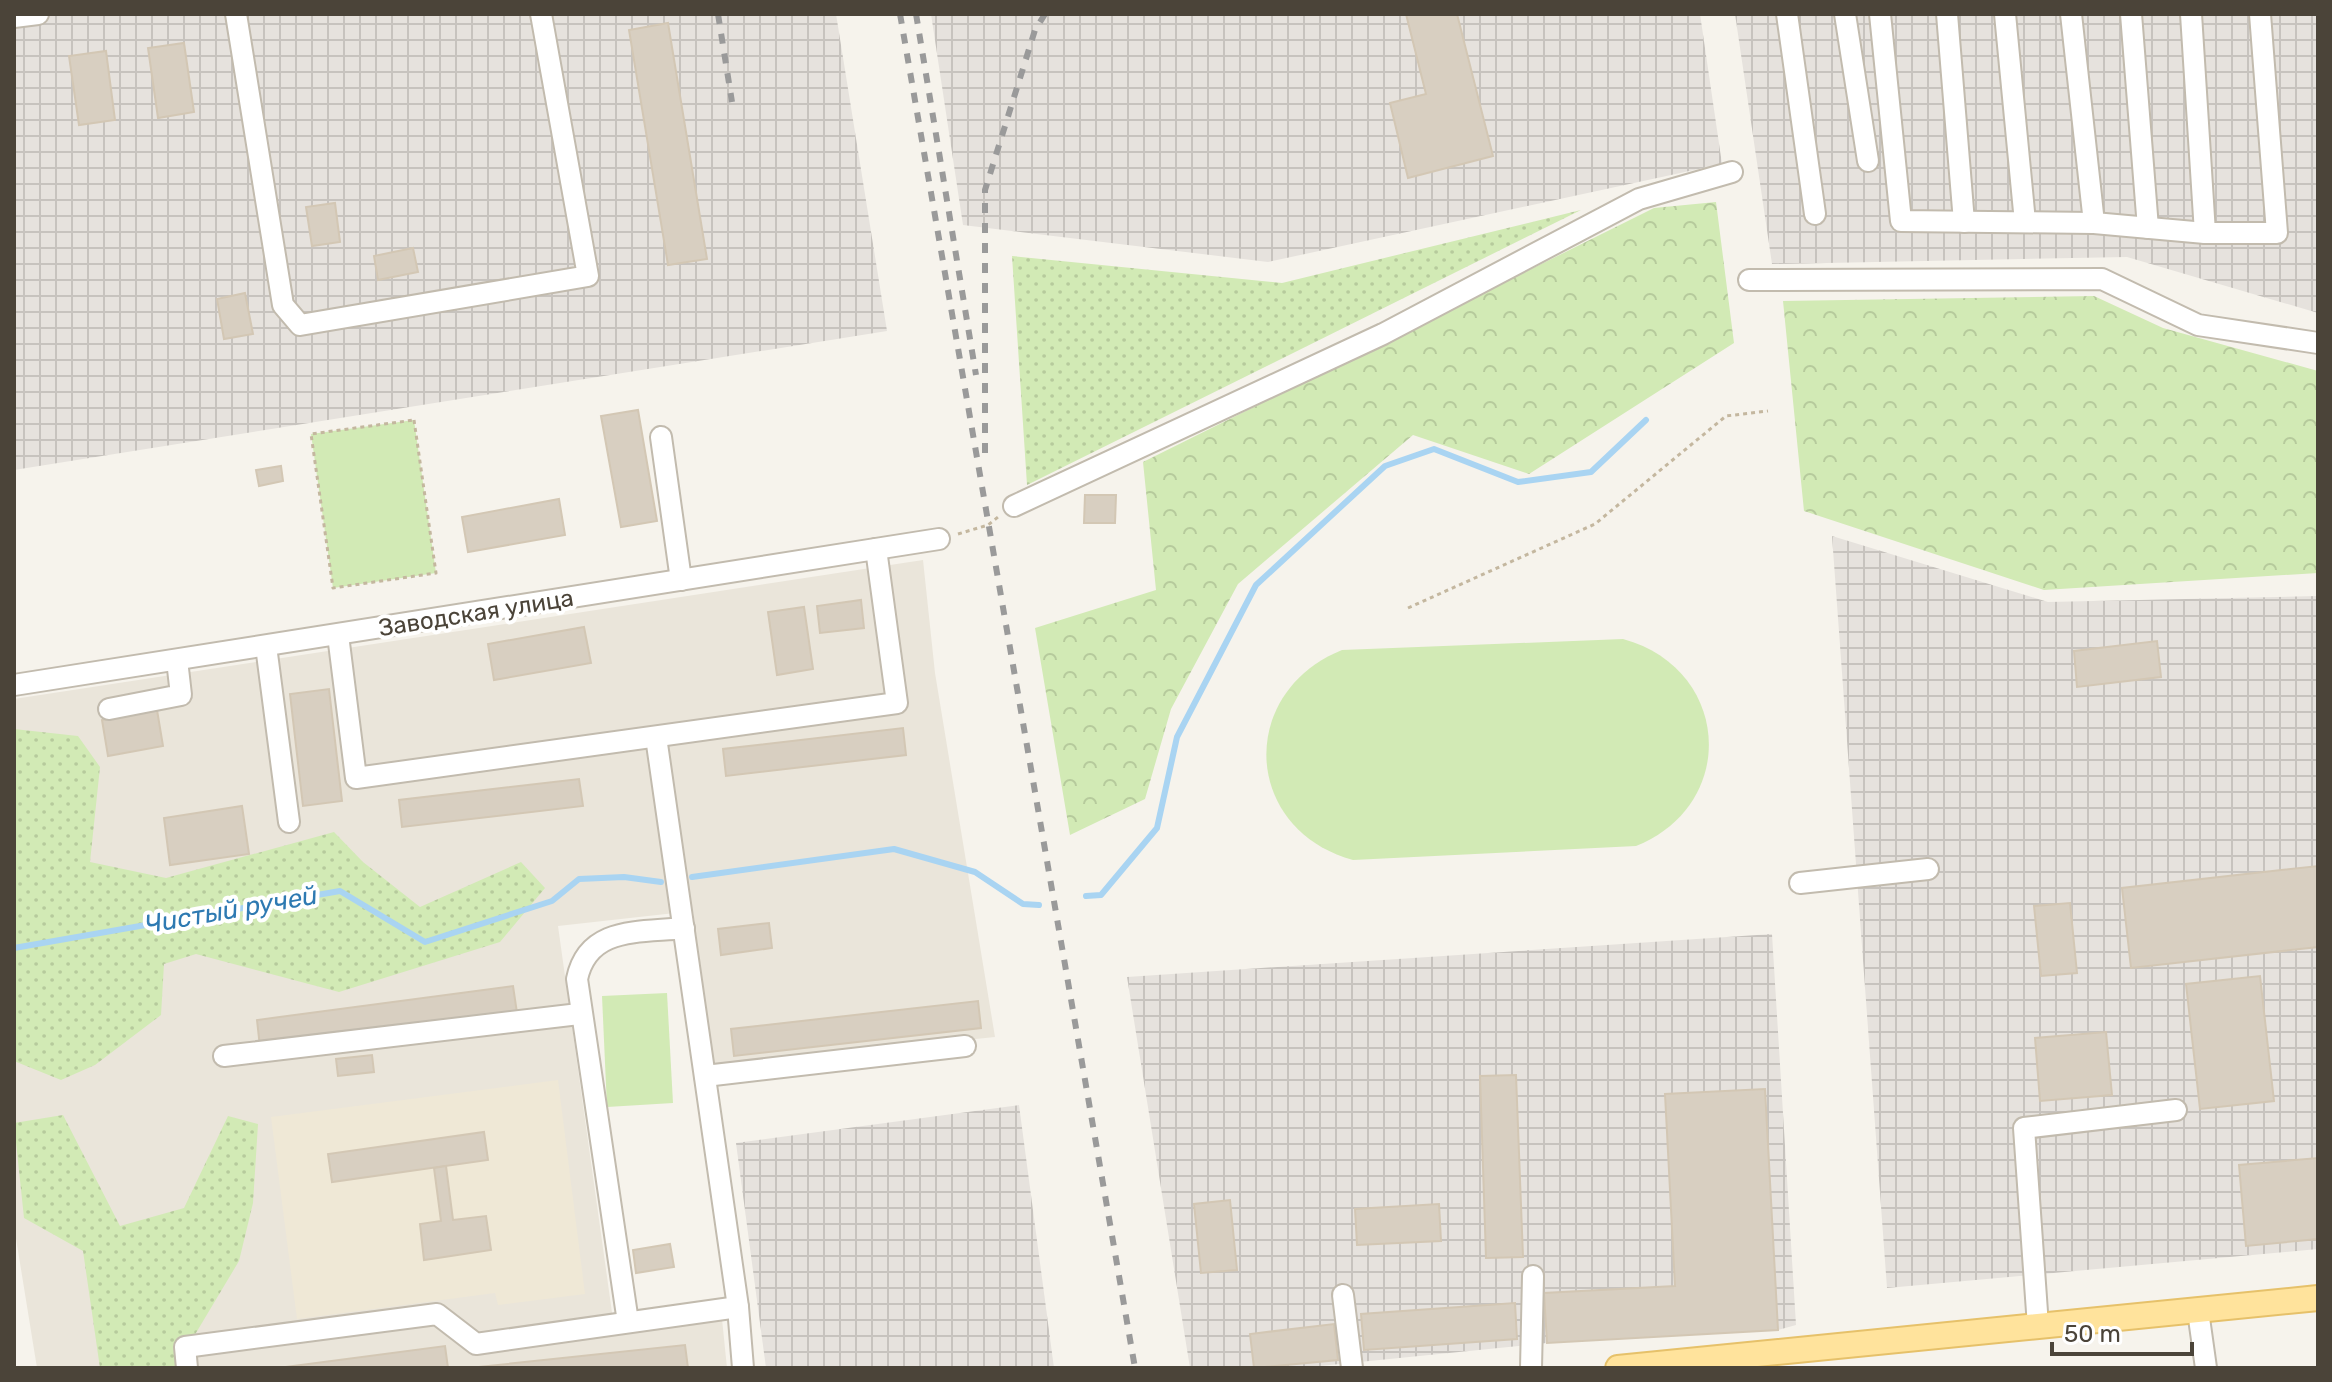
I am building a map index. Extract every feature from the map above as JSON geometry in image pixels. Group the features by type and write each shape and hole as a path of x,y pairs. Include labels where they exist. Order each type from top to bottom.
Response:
{"main road":[{"path":"1618,1368 1686,1364 2318,1298"}],"street":[{"path":"14,17 38,14"},
{"path":"236,14 283,305 300,325 588,276 541,14"},
{"path":"1787,14 1815,214"},
{"path":"1845,14 1868,161"},
{"path":"1880,14 1901,221 2094,223 2205,233 2277,233 2260,14"},
{"path":"1947,14 1964,222"},
{"path":"2005,14 2025,222"},
{"path":"2071,14 2094,223"},
{"path":"2131,14 2148,228"},
{"path":"2191,14 2205,233"},
{"path":"1014,506 1383,334 1639,199 1732,172"},
{"path":"1749,280 2102,279 2198,325 2318,343"},
{"path":"661,437 681,580"},
{"name":"Заводская улица","path":"14,685 939,539"},
{"path":"338,635 356,778 897,703 876,549"},
{"path":"266,646 289,822"},
{"path":"109,709 181,695 177,660"},
{"path":"656,737 738,1307 743,1368"},
{"path":"1800,883 1928,869"},
{"path":"628,1322 579,1014 577,979 581,957 597,942 622,935 684,928"},
{"path":"224,1056 579,1014"},
{"path":"705,1076 965,1046"},
{"path":"2038,1326 2024,1128 2176,1110"},
{"path":"1531,1368 1533,1276"},
{"path":"1343,1295 1352,1368"},
{"path":"187,1368 185,1347 437,1314 476,1344 738,1307"},
{"path":"2198,1311 2206,1368"}],"path":[{"path":"1408,608 1595,524 1726,416 1768,411"},
{"path":"414,420 436,573 333,588 311,434 414,420"},
{"path":"939,539 988,525 1014,506"}],"shaded area":[{"path":"14,14 836,14 887,331 14,470"},
{"path":"931,14 1700,14 1722,164 1268,262 963,225"},
{"path":"1735,14 2318,14 2318,313 2127,257 1772,264"},
{"path":"1832,536 2048,602 2318,596 2318,1249 1887,1288"},
{"path":"923,560 935,673 995,1037 714,1066 693,911 558,926 615,1334 722,1319 727,1368 37,1368 14,1226 14,699"},
{"path":"1772,934 1796,1325 1778,1330 1547,1343 1300,1368 1190,1368 1127,977"},
{"path":"558,1080 585,1294 498,1305 495,1293 297,1319 271,1117"},
{"path":"1019,1105 1054,1368 766,1368 736,1143"}],"green space":[{"path":"1716,202 1734,343 1529,474 1413,435 1238,584 1171,709 1145,799 1070,835 1035,628 1156,590 1143,462 1654,208"},
{"path":"1581,210 1027,485 1012,256 1282,283"},
{"path":"2094,296 2163,328 2318,371 2318,573 2044,590 1804,511 1783,301"},
{"path":"414,420 436,573 333,588 311,434"},
{"path":"1623,639 1659,654 1685,678 1702,706 1709,738 1706,770 1693,800 1670,826 1636,846 1353,860 1317,844 1290,821 1273,792 1266,760 1270,727 1284,697 1308,670 1342,650"},
{"path":"14,729 78,736 100,767 90,862 166,878 334,832 363,862 420,907 521,862 545,888 500,942 339,992 196,954 164,964 161,1015 95,1065 61,1080 14,1061"},
{"path":"667,993 673,1103 607,1107 602,996"},
{"path":"63,1115 120,1226 184,1208 228,1116 258,1124 253,1203 239,1261 175,1368 100,1368 83,1251 24,1218 14,1123"}],"building":[{"path":"1406,14 1457,14 1493,156 1408,178 1390,103 1426,94"},
{"path":"668,23 707,259 668,265 629,30"},
{"path":"184,43 194,112 158,118 148,48"},
{"path":"106,51 115,120 79,125 69,56"},
{"path":"335,203 340,242 312,246 306,207"},
{"path":"413,248 418,272 378,280 374,256"},
{"path":"245,293 253,334 224,339 217,299"},
{"path":"638,410 657,521 621,527 601,416"},
{"path":"281,466 283,481 259,486 256,470"},
{"path":"1085,495 1116,495 1115,523 1084,523"},
{"path":"559,499 565,535 468,552 462,517"},
{"path":"861,600 864,628 820,633 817,606"},
{"path":"804,607 813,669 777,675 768,612"},
{"path":"584,627 591,663 494,680 488,644"},
{"path":"2157,641 2161,677 2077,687 2074,651"},
{"path":"329,689 342,801 303,806 290,694"},
{"path":"157,710 163,746 108,756 102,720"},
{"path":"903,728 906,755 726,776 723,749"},
{"path":"579,779 583,806 402,827 399,800"},
{"path":"242,806 249,854 170,865 164,818"},
{"path":"2318,866 2318,947 2131,968 2122,888"},
{"path":"2070,903 2077,973 2041,976 2034,906"},
{"path":"769,923 772,948 721,955 718,929"},
{"path":"2260,976 2274,1101 2200,1109 2186,984"},
{"path":"513,986 517,1013 260,1047 257,1020"},
{"path":"978,1001 981,1028 734,1056 731,1029"},
{"path":"2106,1032 2112,1095 2040,1101 2035,1038"},
{"path":"372,1055 374,1072 338,1076 336,1059"},
{"path":"1516,1075 1523,1257 1486,1258 1480,1076"},
{"path":"1765,1089 1778,1330 1547,1343 1544,1293 1675,1286 1665,1094"},
{"path":"484,1132 488,1160 332,1182 328,1154"},
{"path":"2318,1158 2318,1239 2246,1246 2239,1165"},
{"path":"446,1166 453,1220 486,1216 491,1250 424,1260 420,1224 441,1221 434,1168"},
{"path":"1230,1200 1237,1270 1201,1273 1194,1204"},
{"path":"1439,1204 1441,1241 1357,1245 1355,1209"},
{"path":"670,1244 674,1267 636,1273 633,1250"},
{"path":"1515,1303 1517,1339 1364,1350 1361,1314"},
{"path":"1334,1324 1338,1360 1254,1368 1250,1334"},
{"path":"685,1345 688,1368 469,1368"},
{"path":"445,1346 448,1368 278,1368"}],"waterway":[{"path":"1086,896 1101,895 1157,828 1177,737 1256,585 1385,466 1434,449 1518,482 1591,472 1646,420"},
{"name":"Чистый ручей","path":"692,877 894,849 975,872 1023,904 1039,905"},
{"name":"Чистый ручей","path":"14,948 340,891 425,942 552,901 579,879 624,877 661,882"}],"railway":[{"path":"718,14 732,102"},
{"path":"900,14 1135,1368"},
{"path":"916,14 976,375"},
{"path":"985,453 985,190 1035,30 1045,14"}]}
